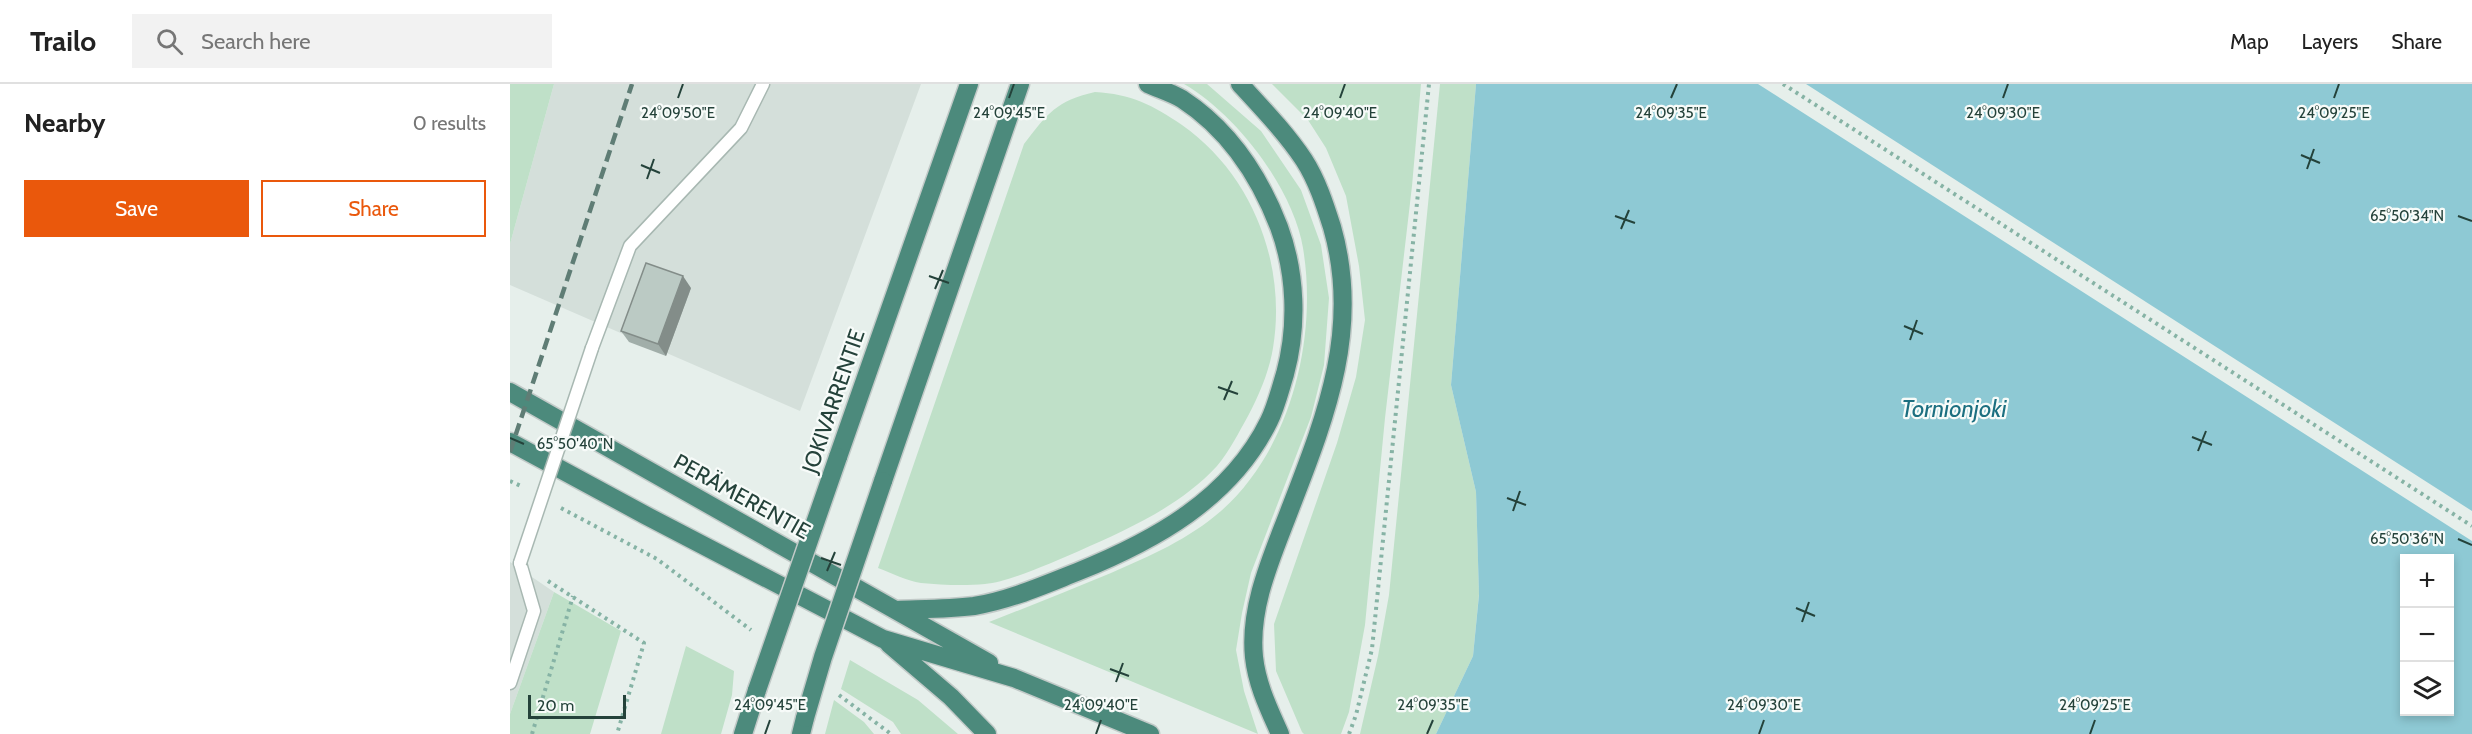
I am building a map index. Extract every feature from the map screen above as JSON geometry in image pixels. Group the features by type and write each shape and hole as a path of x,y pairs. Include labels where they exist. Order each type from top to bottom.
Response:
{"highway":[{"name":"JOKIVARRENTIE","path":"743,734 969,84"},
{"path":"803,726 823,657 1020,84"},
{"path":"897,610 974,606 1011,597 1116,555 1155,535 1194,510 1222,488 1246,459 1269,421 1291,354 1294,319 1292,276 1285,242 1270,204 1247,162 1216,126 1180,98 1148,84"},
{"path":"1240,84 1305,161 1320,193 1339,253 1343,304 1336,373 1325,414 1260,588 1254,656 1262,692 1280,734"},
{"name":"PERÄMERENTIE","path":"510,392 1014,678"},
{"name":"PERÄMERENTIE","path":"510,442 636,511 883,639 1014,678 1150,734"},
{"path":"883,639 951,697 987,734"}],"lane":[{"path":"510,683 534,611 520,563 592,348 630,246 741,128 763,84"}],"path":[{"path":"1349,734 1372,650 1428,84"},
{"path":"1783,84 2472,526"},
{"path":"510,481 531,492"},
{"path":"552,503 657,559 753,631"},
{"path":"520,563 644,643 617,734"},
{"path":"532,734 573,596"},
{"path":"829,688 891,734"}],"shaded area":[{"path":"554,84 921,84 800,411 510,285 510,244"},
{"path":"510,562 554,592 510,714"}],"green space":[{"path":"510,84 554,84 510,244"},
{"path":"1184,84 1207,84 1261,131 1301,190 1321,245 1329,298 1324,365 1311,417 1251,573 1242,613 1236,650 1244,691 1258,734 989,622 1126,567 1196,530 1221,511 1245,486 1265,456 1282,424 1294,390 1302,354 1306,318 1307,283 1303,248 1297,225 1288,201 1275,178 1242,133 1204,97"},
{"path":"1272,84 1421,84 1365,625 1349,712 1341,734 1304,734 1302,732 1276,671 1274,624 1337,443 1356,377 1365,320 1359,266 1346,196 1326,148 1308,120"},
{"path":"1440,84 1476,84 1451,385 1476,492 1479,594 1473,656 1436,734 1360,734 1389,595"},
{"path":"1095,92 1131,98 1182,125 1207,145 1228,169 1245,195 1259,223 1269,253 1275,285 1276,316 1273,348 1256,400 1226,455 1202,481 1152,516 1079,551 1019,575 985,584 921,583 878,568 1024,144 1047,116 1062,104"},
{"path":"554,592 621,631 590,734 510,734 510,714"},
{"path":"686,646 734,671 732,695 721,734 661,734"},
{"path":"850,660 918,700 958,734 901,734 893,722 841,689"},
{"path":"834,700 864,722 874,734 825,734"}],"water":[{"name":"Tornionjoki","path":"1476,84 2472,84 2472,734 1436,734 1473,656 1479,595 1476,492 1451,385"}],"pier":[{"path":"1758,84 1806,84 2472,511 2472,541"}],"building":[{"path":"646,263 683,276 658,344 621,331"}],"railway":[{"path":"510,452 632,84"}]}
